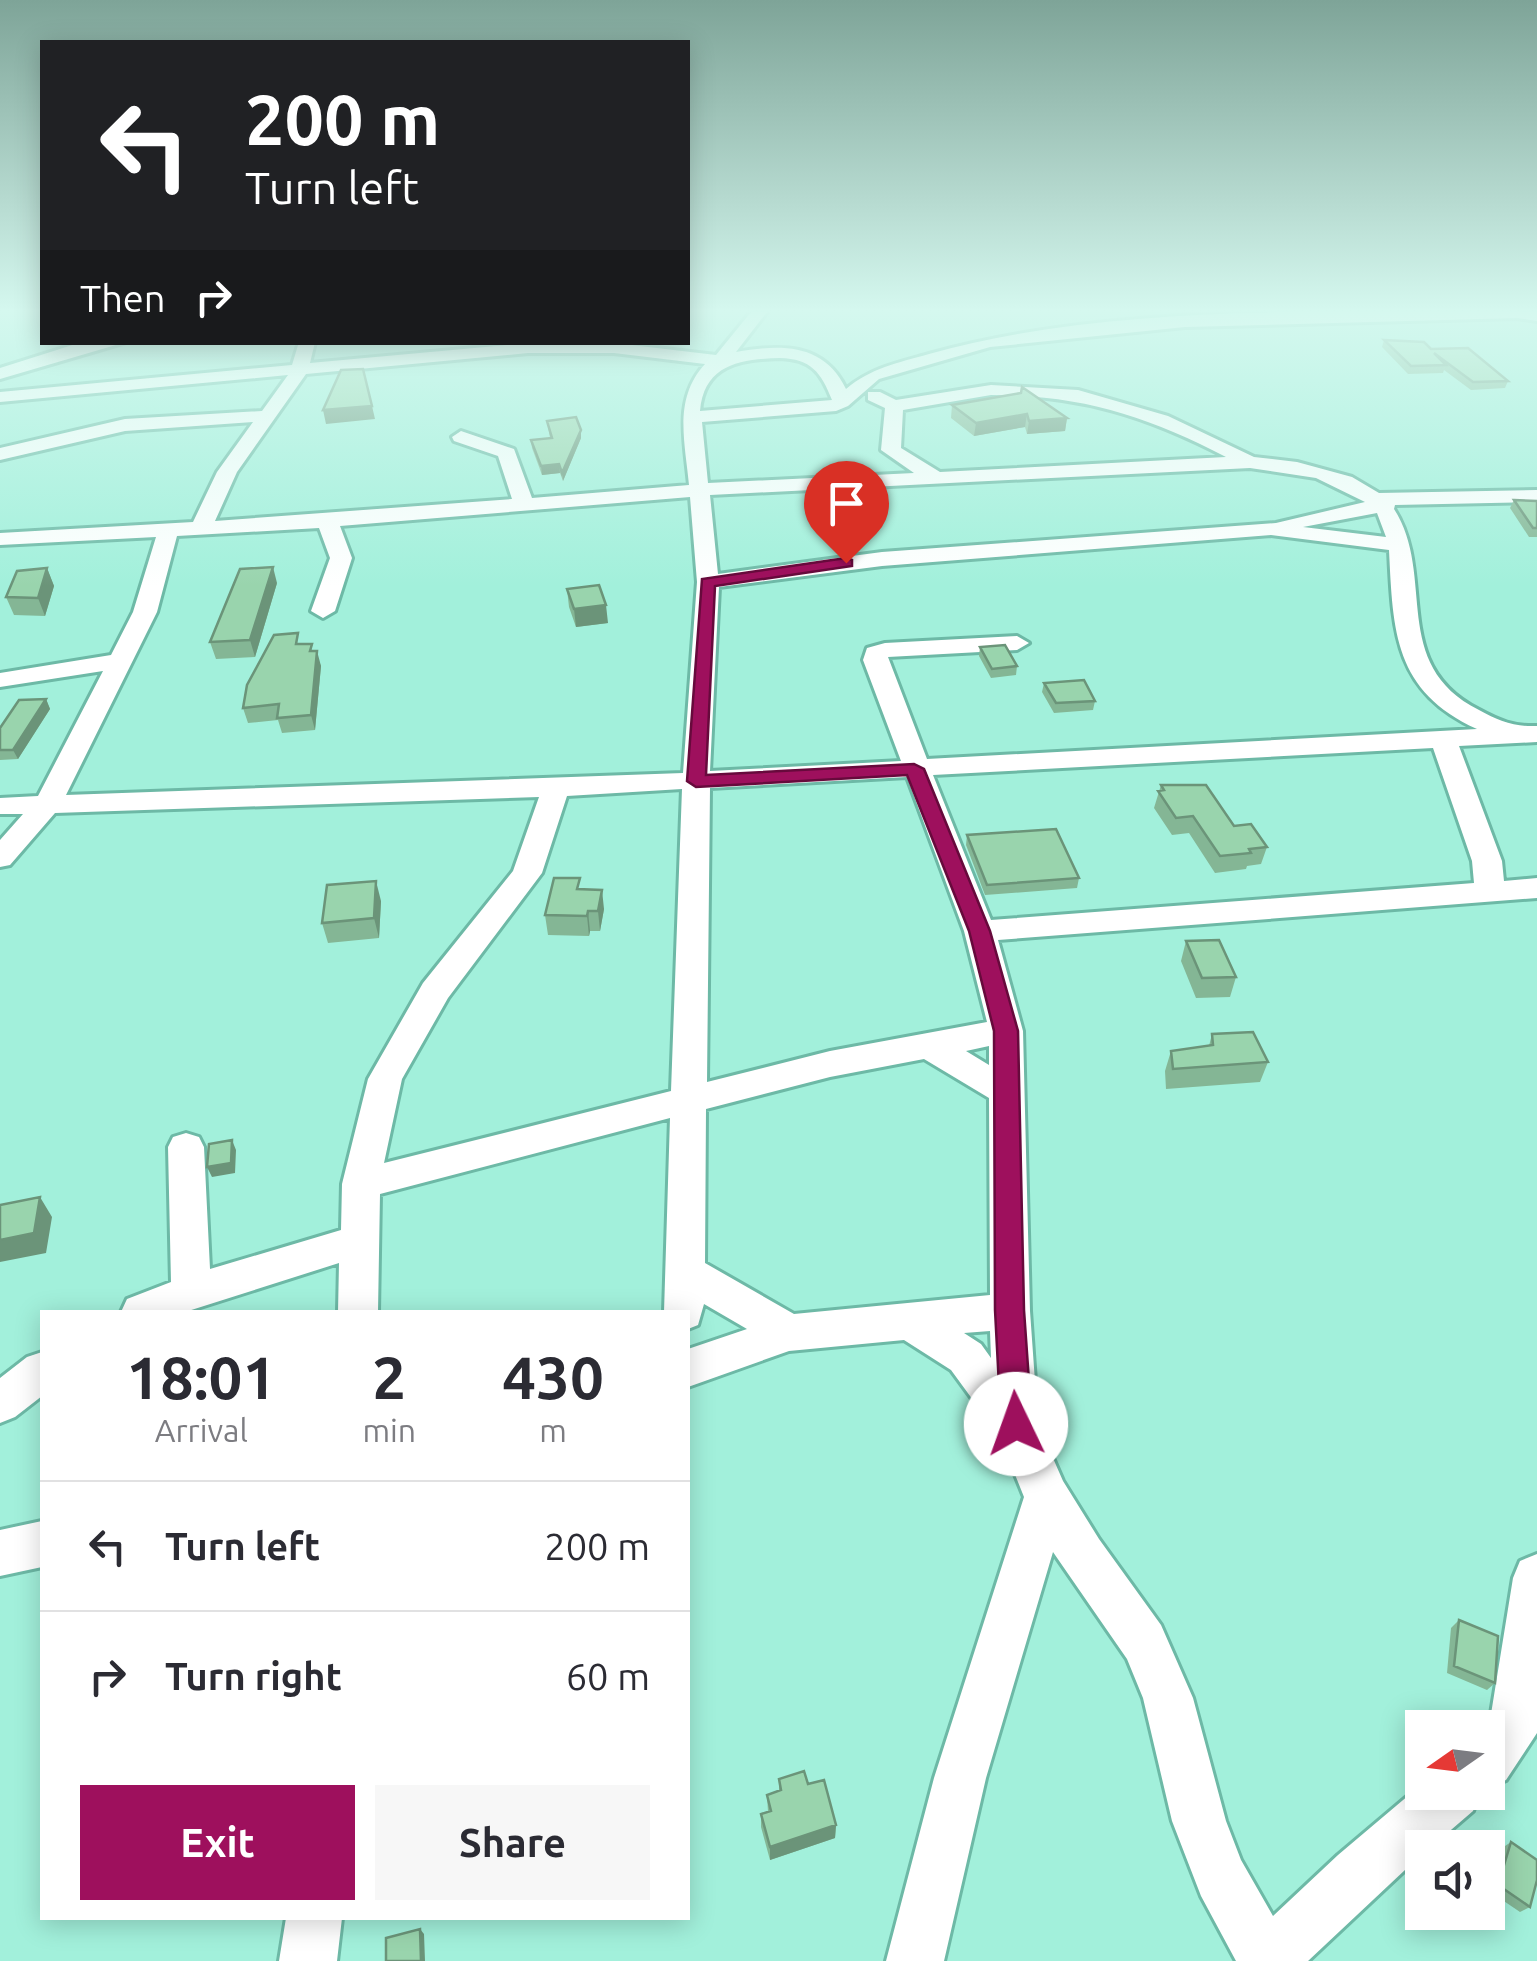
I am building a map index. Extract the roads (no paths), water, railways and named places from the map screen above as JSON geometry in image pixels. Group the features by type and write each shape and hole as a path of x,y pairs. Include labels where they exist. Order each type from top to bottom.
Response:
{"street":[{"path":"200,530 228,472 278,404"},
{"path":"693,404 708,582 696,781 686,1099 686,1293 789,1332"},
{"path":"691,417 803,410 822,404"},
{"path":"884,404 906,404"},
{"path":"1115,404 1157,414 1250,462"},
{"path":"842,486 872,475 890,450 894,406"},
{"path":"0,454 125,426 269,416"},
{"path":"461,437 508,454 525,508"},
{"path":"890,450 936,478"},
{"path":"0,539 525,508 698,490 842,486 1250,462 1298,466 1326,474 1382,503 1400,545 1402,621 1422,672 1448,702 1525,735"},
{"path":"708,582 882,559 1271,529 1382,503 1537,496"},
{"path":"324,611 340,558 327,521"},
{"path":"1271,529 1400,545"},
{"path":"0,858 49,802 146,612 168,532"},
{"path":"1016,1424 1010,1310 1006,1031 980,931 914,769 875,660 876,653 1017,642"},
{"path":"0,680 120,661"},
{"path":"0,806 556,788 1525,735"},
{"path":"1443,739 1487,862 1490,891"},
{"path":"358,1310 361,1184 385,1080 435,991 527,873 556,788"},
{"path":"980,931 1537,888"},
{"path":"361,1184 686,1099 1006,1031"},
{"path":"928,1045 1008,1092"},
{"path":"186,1147 190,1292"},
{"path":"146,1310 190,1292 358,1241"},
{"path":"690,1367 789,1332 1010,1310"},
{"path":"908,1320 966,1357 1016,1424 1047,1497 1082,1556 1144,1642 1168,1698 1199,1821 1220,1876 1267,1961 1357,1874 1433,1810"},
{"path":"0,1403 40,1373"},
{"path":"915,1961 960,1778 1047,1497"},
{"path":"0,1554 40,1544"},
{"path":"1505,1738 1515,1724 1537,1578"},
{"path":"308,1961 314,1920"}]}
